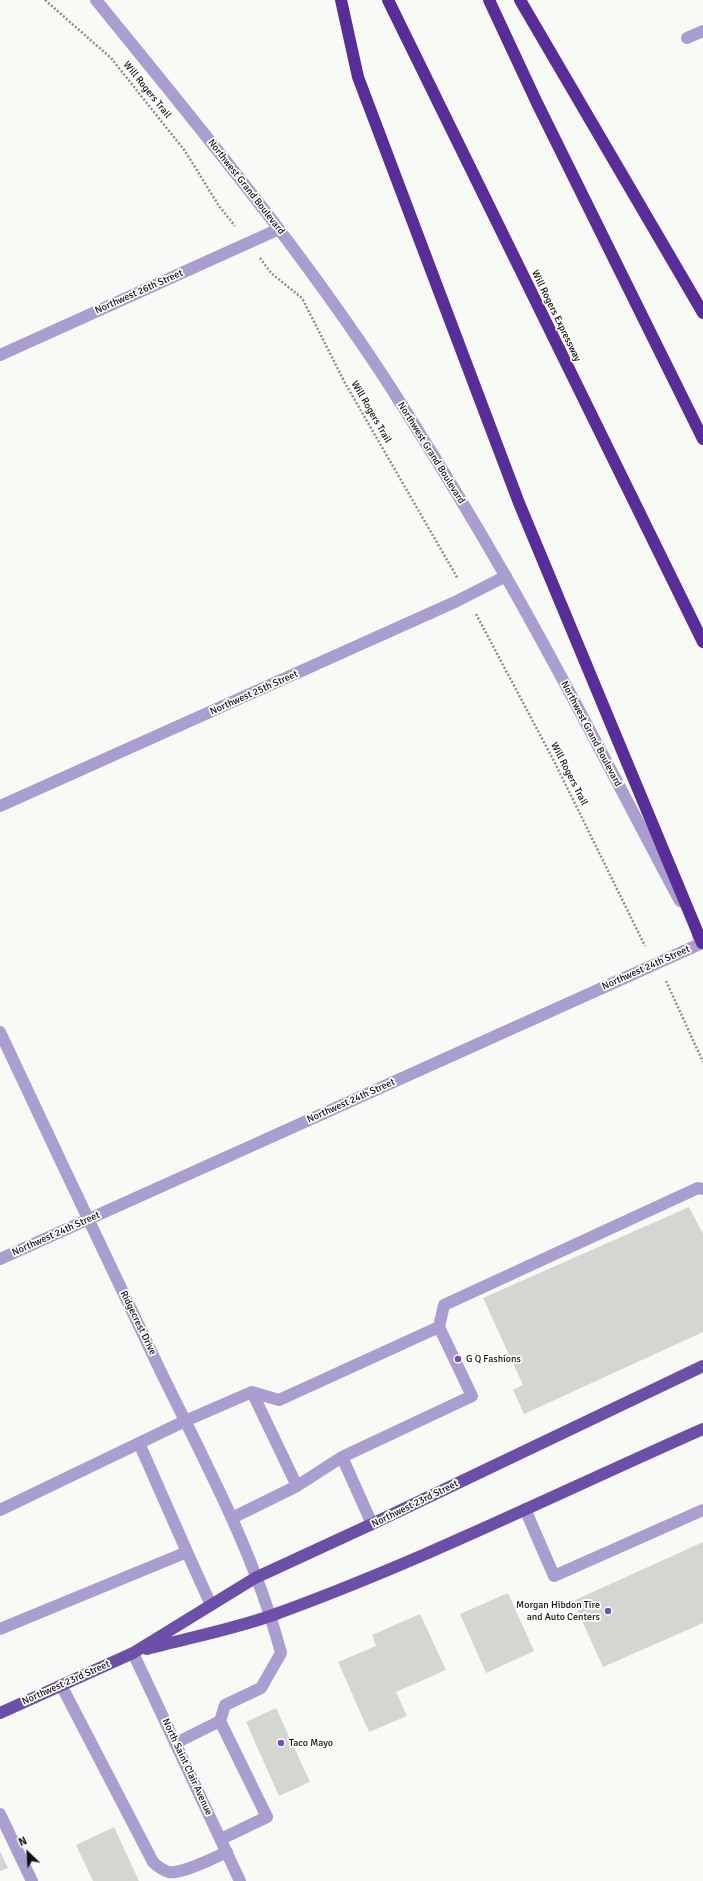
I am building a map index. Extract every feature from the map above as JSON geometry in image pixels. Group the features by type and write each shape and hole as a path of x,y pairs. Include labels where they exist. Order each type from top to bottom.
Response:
{"highway":[{"path":"341,0 358,77 519,502 702,944"},
{"name":"Will Rogers Expressway","path":"388,0 703,642"},
{"path":"488,0 537,103 703,439"},
{"path":"520,0 703,313"}],"main road":[{"name":"Northwest 23rd Street","path":"0,1713 133,1653 255,1578 372,1524 703,1366"},
{"name":"Northwest 23rd Street","path":"133,1653 271,1615 415,1558 702,1432"}],"street":[{"name":"Northwest Grand Boulevard","path":"96,0 279,229 328,296 404,409 506,576 702,944"},
{"path":"687,38 703,31"},
{"name":"Northwest 26th Street","path":"0,355 279,229"},
{"name":"Northwest 25th Street","path":"0,806 455,602 506,576"},
{"name":"Northwest 24th Street","path":"0,1259 702,944"},
{"name":"Ridgecrest Drive","path":"0,1032 88,1220 232,1518 271,1615 280,1653 261,1688 225,1705 220,1721"},
{"path":"232,1518 297,1486 342,1457 472,1396 439,1327 444,1305 698,1188 703,1189"},
{"path":"0,1510 185,1421 252,1392 279,1400 439,1327"},
{"path":"252,1392 297,1486"},
{"path":"139,1443 211,1605"},
{"path":"342,1457 372,1524"},
{"path":"525,1510 554,1576 703,1510"},
{"path":"0,1629 187,1552"},
{"name":"North Saint Clair Avenue","path":"133,1653 240,1881"},
{"path":"61,1685 153,1862 161,1870 171,1872 182,1870 227,1852"},
{"path":"176,1743 220,1721 266,1817 221,1839"},
{"path":"0,1814 32,1881"}],"path":[{"name":"Will Rogers Trail","path":"45,0 111,58 185,151 219,206"},
{"name":"Will Rogers Trail","path":"271,273 302,298 345,383 451,566"},
{"name":"Will Rogers Trail","path":"483,627 555,763 637,930"},
{"path":"676,1004 703,1062"}],"building":[{"path":"689,1207 703,1234 703,1332 524,1414 513,1390 523,1385 483,1298"},
{"path":"703,1542 703,1623 603,1667 573,1601"},
{"path":"508,1593 534,1651 486,1673 460,1614"},
{"path":"420,1614 446,1670 396,1692 407,1716 369,1732 338,1662 376,1646 372,1635"},
{"path":"276,1708 310,1782 279,1796 246,1722"},
{"path":"114,1827 139,1881 93,1881 76,1845"},
{"path":"0,1851 8,1868 0,1871"}],"place":[{"name":"G Q Fashions","path":"458,1359"},
{"name":"Morgan Hibdon Tire and Auto Centers","path":"608,1611"},
{"name":"Taco Mayo","path":"281,1743"}]}
